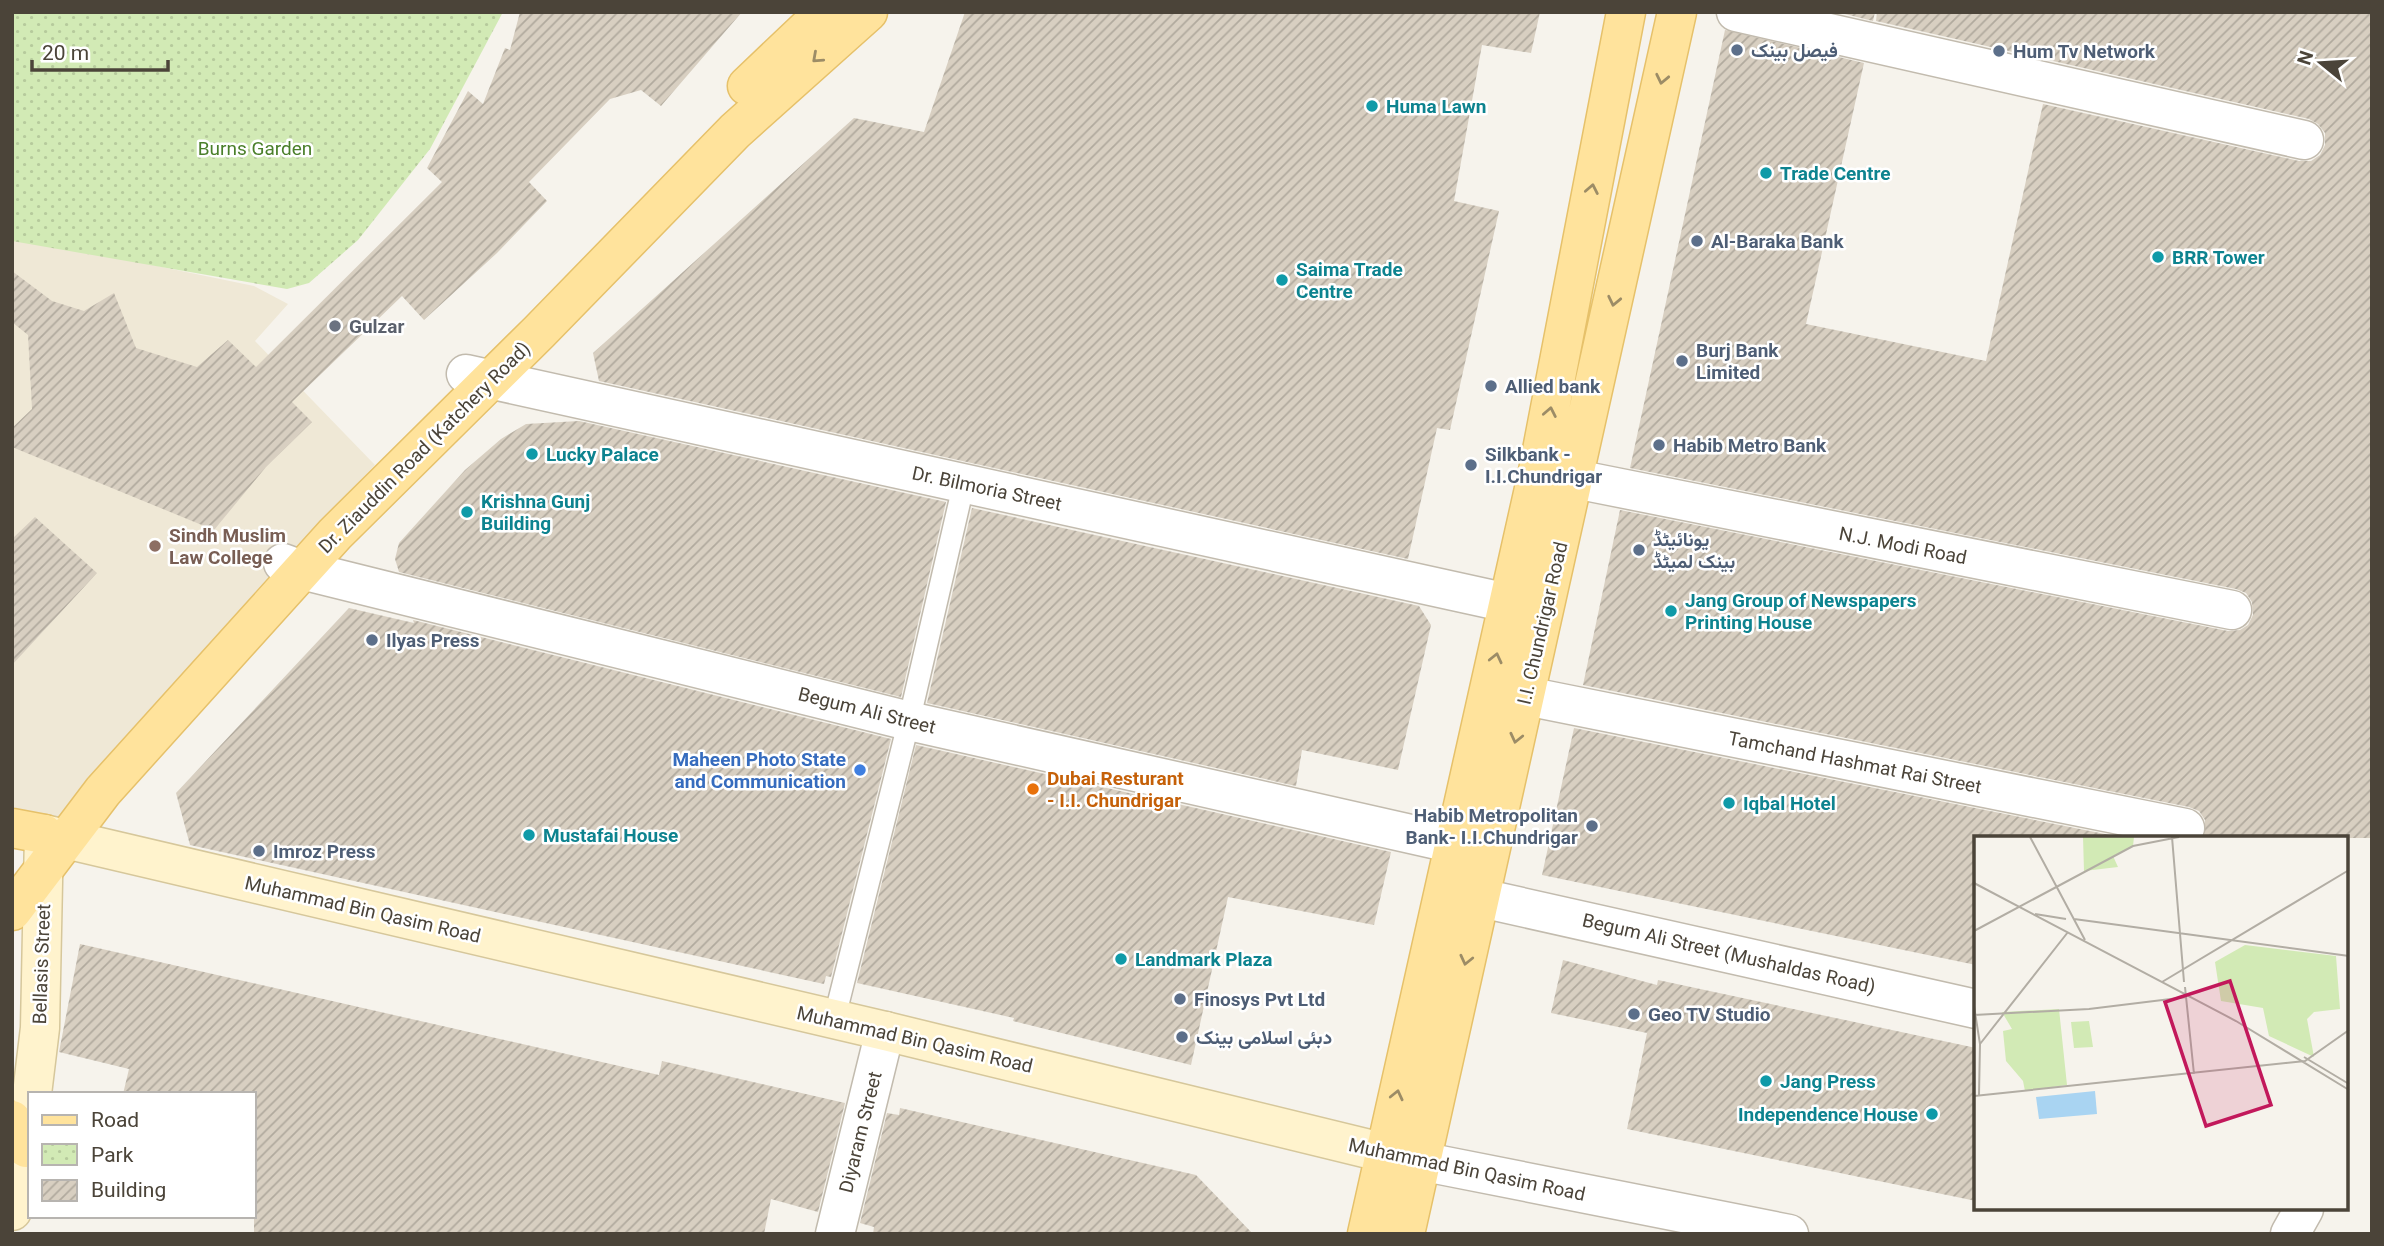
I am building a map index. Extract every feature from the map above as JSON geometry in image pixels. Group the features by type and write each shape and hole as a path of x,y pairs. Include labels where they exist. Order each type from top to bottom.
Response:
{"main road":[{"name":"Dr. Ziauddin Road (Katchery Road)","path":"12,911 36,848 293,567 478,377 723,108 825,12"},
{"name":"Dr. Ziauddin Road (Katchery Road)","path":"478,377 735,131 868,12"},
{"name":"I.I. Chundrigar Road","path":"1405,1234 1402,1157 1455,844 1538,471 1626,12"},
{"name":"I.I. Chundrigar Road","path":"1367,1234 1402,1157 1481,898 1677,12"},
{"name":"Muhammad Bin Qasim Road","path":"36,848 885,1031 1402,1157"},
{"name":"Bellasis Street","path":"32,1092 40,1028 36,848"},
{"path":"12,1211 23,1128"}],"street":[{"path":"1735,12 2304,140"},
{"name":"Dr. Bilmoria Street","path":"478,377 1508,603"},
{"name":"N.J. Modi Road","path":"1575,480 2232,610"},
{"name":"Begum Ali Street","path":"293,567 909,721 1455,844"},
{"name":"Tamchand Hashmat Rai Street","path":"1526,696 2185,828"},
{"name":"Begum Ali Street (Mushaldas Road)","path":"1481,898 1974,1009"},
{"name":"Diyaram Street","path":"835,1234 885,1031"},
{"name":"Muhammad Bin Qasim Road","path":"1402,1157 1789,1234"},
{"path":"2290,1234 2303,1211"}],"lane":[{"path":"834,1020 909,721 964,483"}],"shaded area":[{"name":"Sindh Muslim Law College","path":"12,236 254,286 288,304 255,341 375,465 312,530 44,834 12,829"}],"green space":[{"name":"Burns Garden","path":"12,12 503,12 430,149 358,240 309,283 287,289 12,241"}],"building":[{"path":"520,12 742,12 661,106 641,90 610,99 529,182 547,201 497,253 424,320 402,296 292,402 312,422 266,467 214,530 12,447 12,428 32,409 28,335 12,322 12,271 52,301 84,311 114,293 136,348 197,367 228,340 256,367 442,182 427,168 468,91 483,104 505,48 510,50"},
{"path":"965,12 1540,12 1531,53 1482,45 1454,201 1499,211 1450,430 1437,428 1408,559 599,381 593,353 854,118 924,132"},
{"path":"1837,12 1875,12 1873,21"},
{"path":"1877,12 2372,12 2372,838 2204,836 2205,820 2199,811 2189,807 1583,685 1620,510 2228,631 2240,630 2248,625 2253,615 2252,602 2246,593 2236,589 1630,468 1725,30 1864,63 1806,324 1986,361 2043,104 2299,161 2311,161 2320,155 2325,145 2325,133 2318,124 2309,119 1876,21"},
{"path":"579,421 946,502 901,697 399,572 395,559 399,543 465,470 501,439 526,424"},
{"path":"972,508 1419,606 1431,625 1398,770 1302,750 1296,786 927,703"},
{"path":"35,517 97,573 12,665 12,539"},
{"path":"349,608 414,623 413,620 891,739 831,977 826,976 824,984 190,845 176,793"},
{"path":"1574,728 2115,836 1974,836 1974,965 1542,875"},
{"path":"916,745 1391,852 1374,925 1228,897 1191,1065 1013,1021 1014,1018 857,983"},
{"path":"80,944 659,1075 662,1061 845,1103 818,1212 771,1199 764,1234 254,1234 256,1092 123,1092 129,1069 59,1052"},
{"name":"Jang Press","path":"1563,960 1657,985 1658,980 1974,1048 1974,1201 1627,1129 1647,1033 1551,1013"},
{"path":"900,1108 1196,1175 1253,1234 873,1234 874,1227 860,1223 887,1113 899,1115"}],"place":[{"name":"فیصل بینک","path":"1737,50"},
{"name":"Hum Tv Network","path":"1999,51"},
{"name":"Huma Lawn","path":"1372,106"},
{"name":"Trade Centre","path":"1766,173"},
{"name":"Al-Baraka Bank","path":"1697,241"},
{"name":"BRR Tower","path":"2158,257"},
{"name":"Saima Trade Centre","path":"1282,280"},
{"name":"Gulzar","path":"335,326"},
{"name":"Burj Bank Limited","path":"1682,361"},
{"name":"Allied bank","path":"1491,386"},
{"name":"Habib Metro Bank","path":"1659,445"},
{"name":"Lucky Palace","path":"532,454"},
{"name":"Silkbank - I.I.Chundrigar","path":"1471,465"},
{"name":"Krishna Gunj Building","path":"467,512"},
{"name":"Sindh Muslim Law College","path":"155,546"},
{"name":"یونائیٹڈ بینک لمیٹڈ","path":"1639,550"},
{"name":"Jang Group of Newspapers Printing House","path":"1671,611"},
{"name":"Ilyas Press","path":"372,640"},
{"name":"Maheen Photo State and Communication","path":"860,770"},
{"name":"Dubai Resturant - I.I. Chundrigar","path":"1033,789"},
{"name":"Iqbal Hotel","path":"1729,803"},
{"name":"Habib Metropolitan Bank- I.I.Chundrigar","path":"1592,826"},
{"name":"Mustafai House","path":"529,835"},
{"name":"Imroz Press","path":"259,851"},
{"name":"Landmark Plaza","path":"1121,959"},
{"name":"Finosys Pvt Ltd","path":"1180,999"},
{"name":"Geo TV Studio","path":"1634,1014"},
{"name":"دبئی اسلامی بینک","path":"1182,1037"},
{"name":"Jang Press","path":"1766,1081"},
{"name":"Independence House","path":"1932,1114"}]}
